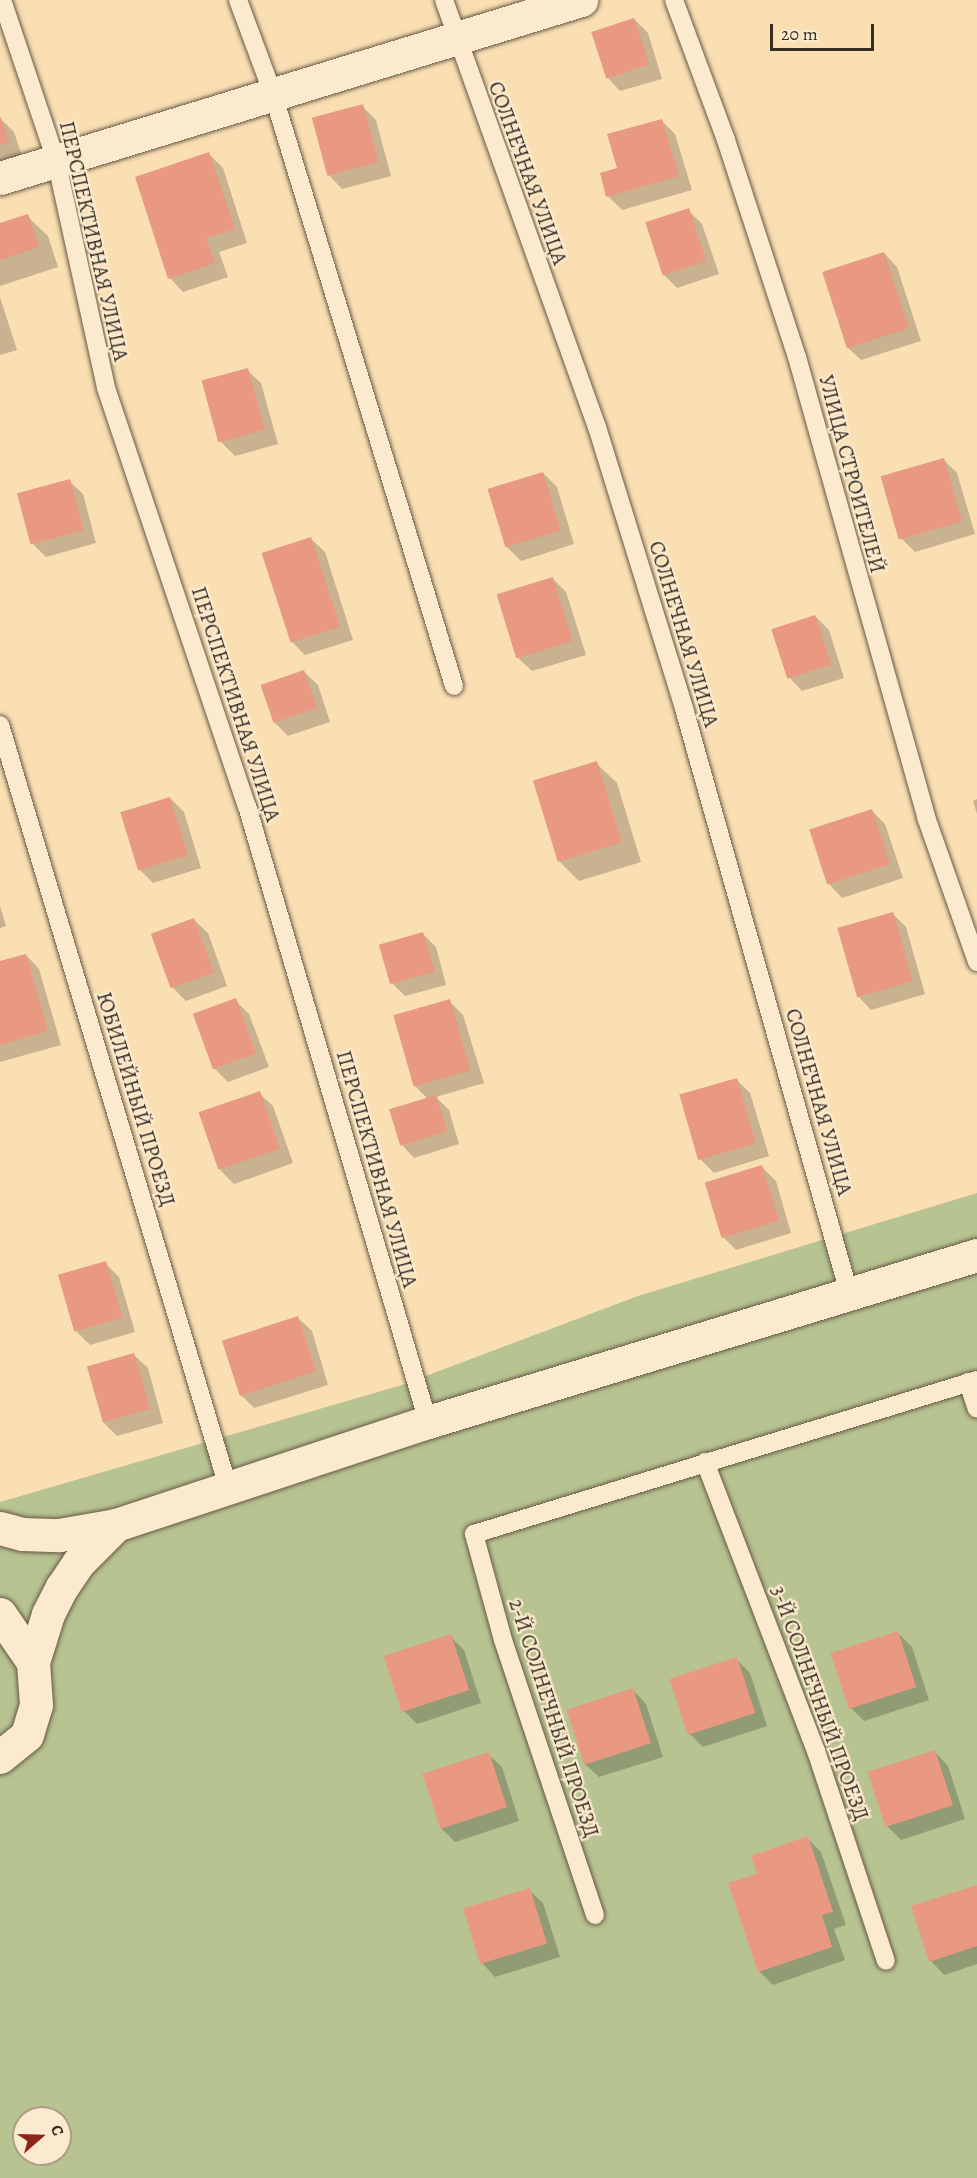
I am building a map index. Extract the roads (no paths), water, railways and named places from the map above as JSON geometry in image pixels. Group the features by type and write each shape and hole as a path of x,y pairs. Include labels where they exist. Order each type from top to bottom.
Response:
{"main road":[{"path":"0,178 580,0"},
{"path":"0,1528 22,1534 59,1535 116,1525 228,1486 428,1422 977,1255"},
{"path":"0,1757 27,1735 36,1705 33,1662 48,1614 78,1563 116,1525"},
{"path":"0,1614 33,1662"}],"lane":[{"name":"ПЕРСПЕКТИВНАЯ УЛИЦА","path":"2,0 56,160 106,388 247,806 428,1422"},
{"path":"238,0 273,94 453,686"},
{"name":"СОЛНЕЧНАЯ УЛИЦА","path":"444,0 455,39 600,438 686,711 849,1293"},
{"name":"УЛИЦА СТРОИТЕЛЕЙ","path":"674,0 726,140 797,357 926,817 977,962"},
{"name":"ЮБИЛЕЙНЫЙ ПРОЕЗД","path":"0,725 228,1486"},
{"path":"705,1462 972,1381 977,1409"},
{"name":"2-Й СОЛНЕЧНЫЙ ПРОЕЗД","path":"595,1915 503,1640 474,1534 705,1462"},
{"name":"3-Й СОЛНЕЧНЫЙ ПРОЕЗД","path":"705,1462 816,1750 886,1961"}]}
